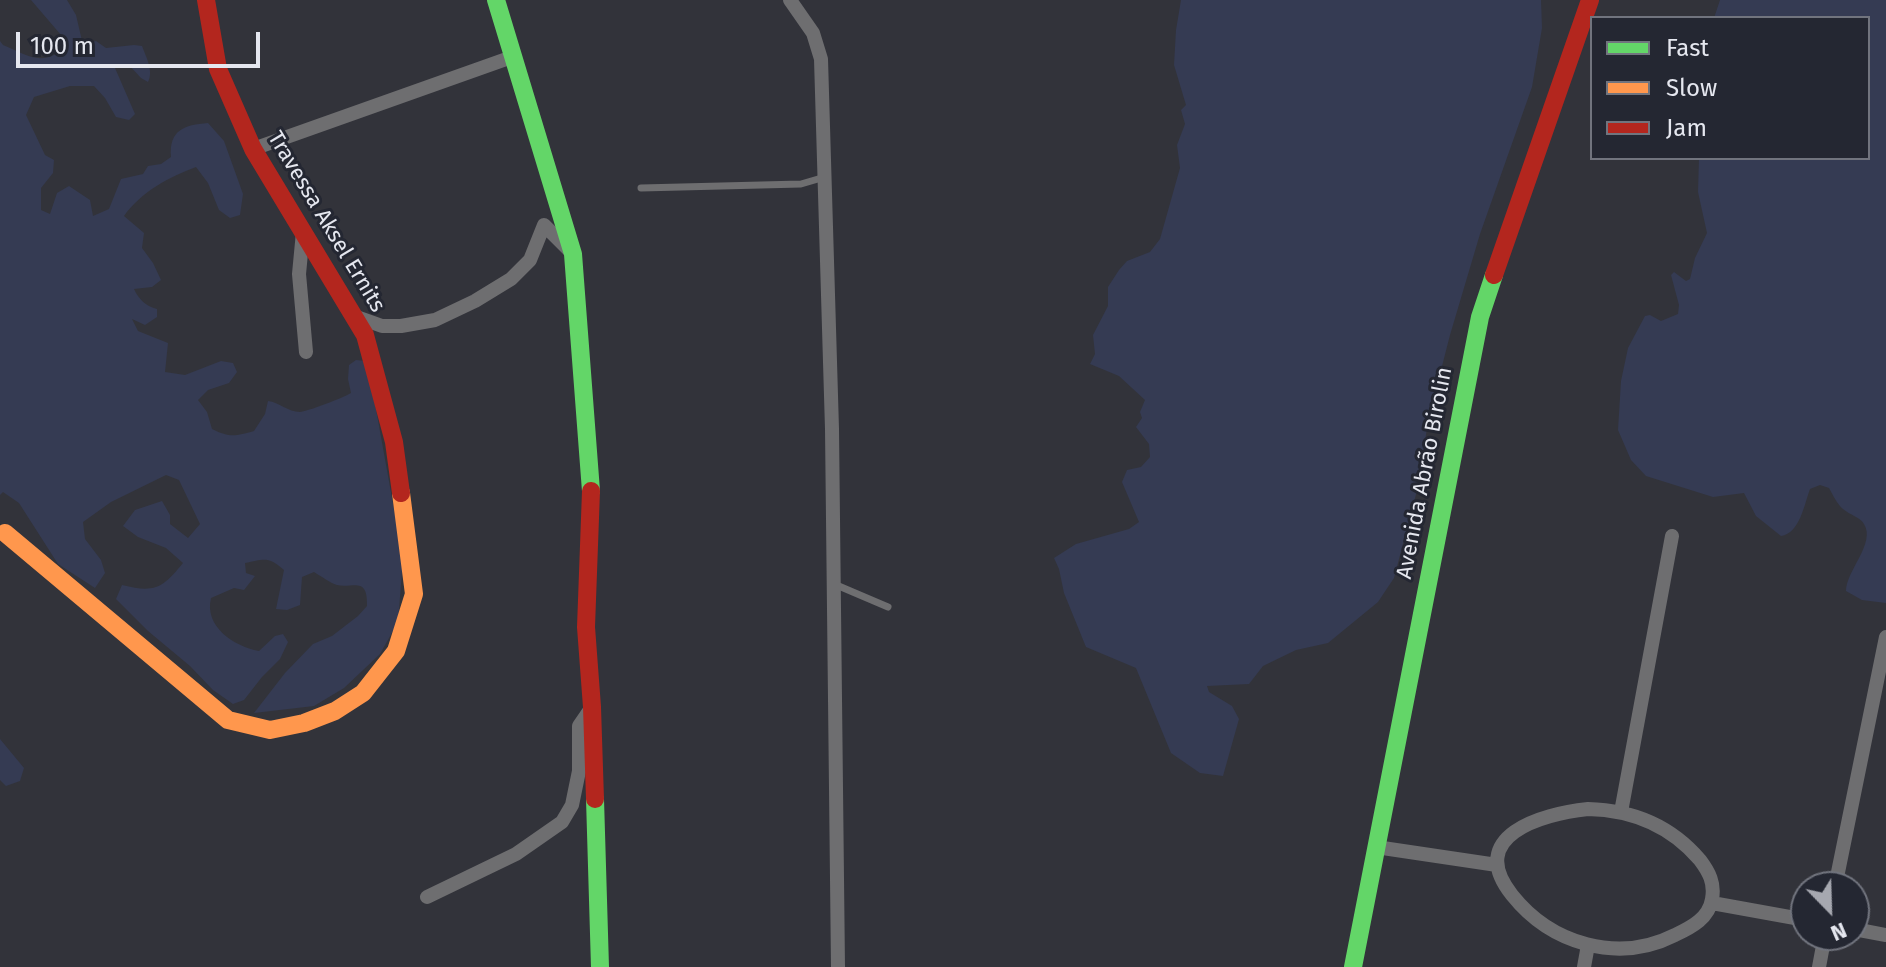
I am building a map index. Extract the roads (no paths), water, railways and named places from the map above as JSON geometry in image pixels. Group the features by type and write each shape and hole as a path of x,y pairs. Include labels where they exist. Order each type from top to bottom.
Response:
{"street":[{"name":"Travessa Aksel Ernits","path":"5,533 228,720 270,730 304,723 335,711 363,693 396,651 414,594 394,442 365,335 253,149 218,69 206,0"},
{"path":"496,0 573,254 591,485 586,627 592,707 600,967"},
{"path":"790,0 813,33 821,59 832,429 838,967"},
{"name":"Avenida Abrão Birolin","path":"1353,967 1480,317 1590,0"},
{"path":"253,149 512,57"},
{"path":"354,316 382,326 401,326 435,320 475,301 511,279 530,260 544,225 573,254"},
{"path":"303,231 299,274 306,352"},
{"path":"1621,812 1672,536"},
{"path":"1838,871 1886,637"},
{"path":"427,897 516,854 562,822 572,805 579,771 579,726 592,707"},
{"path":"1580,810 1621,812 1666,830 1692,850 1708,869 1713,886 1712,903 1703,919 1657,943 1623,949 1588,945 1558,934 1530,915 1503,883 1497,865 1500,848 1510,835 1555,815 1580,810"},
{"path":"1376,847 1497,865"},
{"path":"1712,903 1790,917"},
{"path":"1584,967 1588,945"}],"lane":[{"path":"641,188 801,184 825,177"},
{"path":"834,584 888,607"}]}
